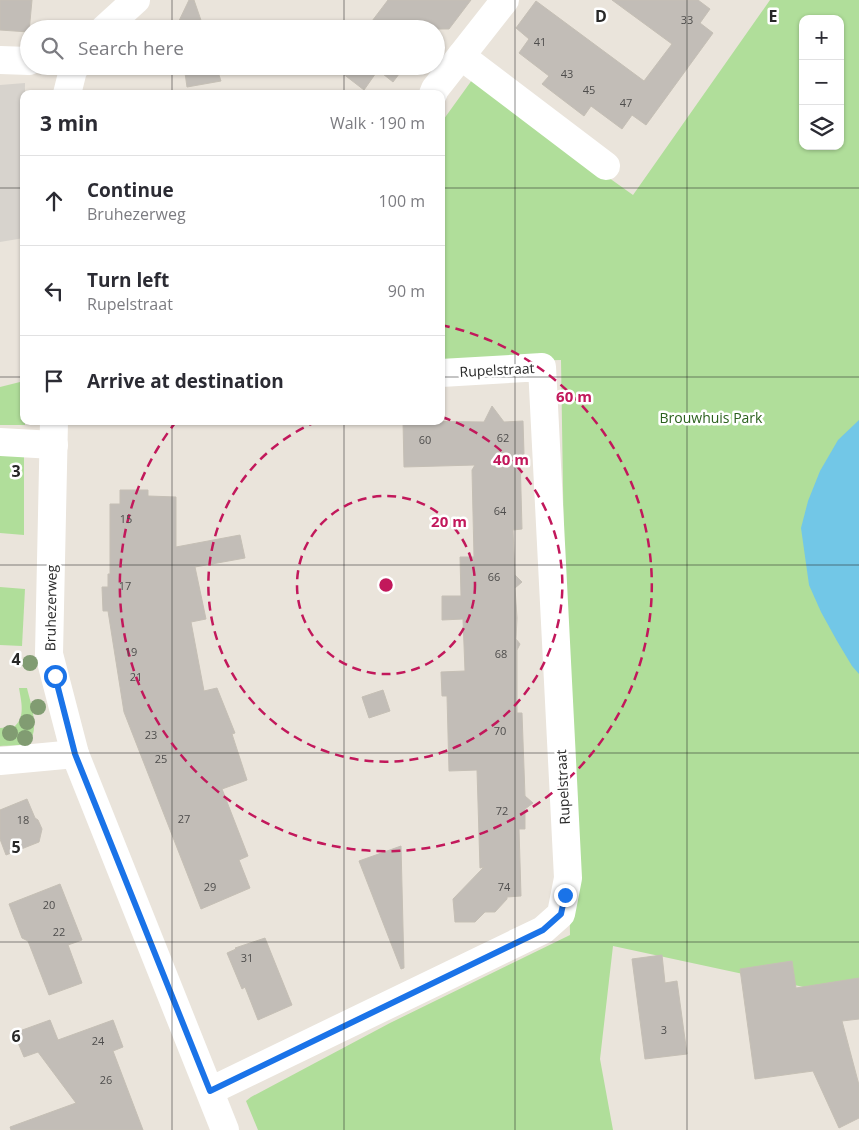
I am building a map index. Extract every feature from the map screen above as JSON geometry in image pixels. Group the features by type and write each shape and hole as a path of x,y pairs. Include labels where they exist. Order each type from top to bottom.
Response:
{"street":[{"path":"114,20 136,0"},
{"path":"435,90 505,0"},
{"path":"461,56 606,166"},
{"path":"0,60 20,61"},
{"name":"Rupelstraat","path":"210,1091 543,930 561,914 568,878 542,367 445,373"},
{"name":"Bruhezerweg","path":"0,442 54,433 49,654 75,754 226,1130"},
{"path":"0,761 75,754"}],"green space":[{"name":"Brouwhuis Park","path":"770,0 859,0 859,999 613,946 600,1059 613,1130 258,1130 246,1101 251,1097 390,1023 570,935 561,360 445,363 445,117 472,80 633,195"},
{"path":"20,382 20,425 0,425 0,387"},
{"path":"0,452 24,454 24,535 0,533"},
{"path":"0,587 25,589 22,646 0,645"},
{"path":"19,688 27,688 34,716 34,731 28,742 22,745 0,746 0,728 14,727 20,719 22,709"}],"shaded area":[{"path":"25,83 25,90 20,90 20,239 0,242 0,85"}],"water":[{"path":"859,420 859,674 837,641 809,585 801,528 808,501 820,471 838,440"}],"building":[{"path":"0,0 32,0 30,20 20,20 20,31 0,30"},
{"path":"189,0 194,0 201,20 179,20"},
{"path":"388,0 471,0 449,29 445,29 445,20 373,20"},
{"path":"612,0 698,0 710,9 700,23 713,33 646,125 632,115 622,129 591,106 584,116 542,84 549,76 519,53 529,39 516,28 536,1 644,81 672,44"},
{"path":"185,75 219,75 221,81 187,87"},
{"path":"345,75 374,75 364,90"},
{"path":"384,75 398,75 393,82"},
{"path":"492,406 504,422 523,421 524,454 520,454 522,529 513,530 515,575 522,582 515,588 516,639 520,644 517,650 517,713 522,713 525,796 533,803 525,809 525,829 519,829 521,896 507,897 495,912 485,912 475,922 455,922 453,899 484,867 480,868 477,770 449,771 447,696 442,696 441,672 465,671 463,619 442,620 442,596 461,596 460,557 474,557 472,470 475,465 404,467 403,425 445,425 445,422 484,422"},
{"path":"120,490 148,490 148,496 176,497 176,547 240,535 245,558 195,567 206,619 191,622 204,691 217,688 235,733 232,734 247,780 222,789 248,856 239,860 250,888 201,909 124,712 108,611 103,611 102,587 108,587 108,574 110,574 110,504 120,504"},
{"path":"383,690 390,711 369,718 362,697"},
{"path":"27,799 42,829 39,842 6,855 0,839 0,810"},
{"path":"401,846 404,968 401,969 359,861"},
{"path":"60,884 82,940 68,945 82,983 49,995 28,941 22,938 9,904"},
{"path":"265,938 292,1005 258,1020 245,987 242,989 227,953 235,948"},
{"path":"662,955 665,983 677,981 687,1054 645,1059 632,959"},
{"path":"792,961 796,988 859,978 859,1019 842,1021 859,1085 859,1118 839,1128 813,1071 755,1079 740,969"},
{"path":"50,1020 58,1040 113,1020 123,1047 113,1051 143,1130 11,1130 10,1127 76,1103 38,1052 24,1057 14,1033"}],"route":[{"path":"55,676 75,754 210,1091 543,930 561,914 565,895"}]}
